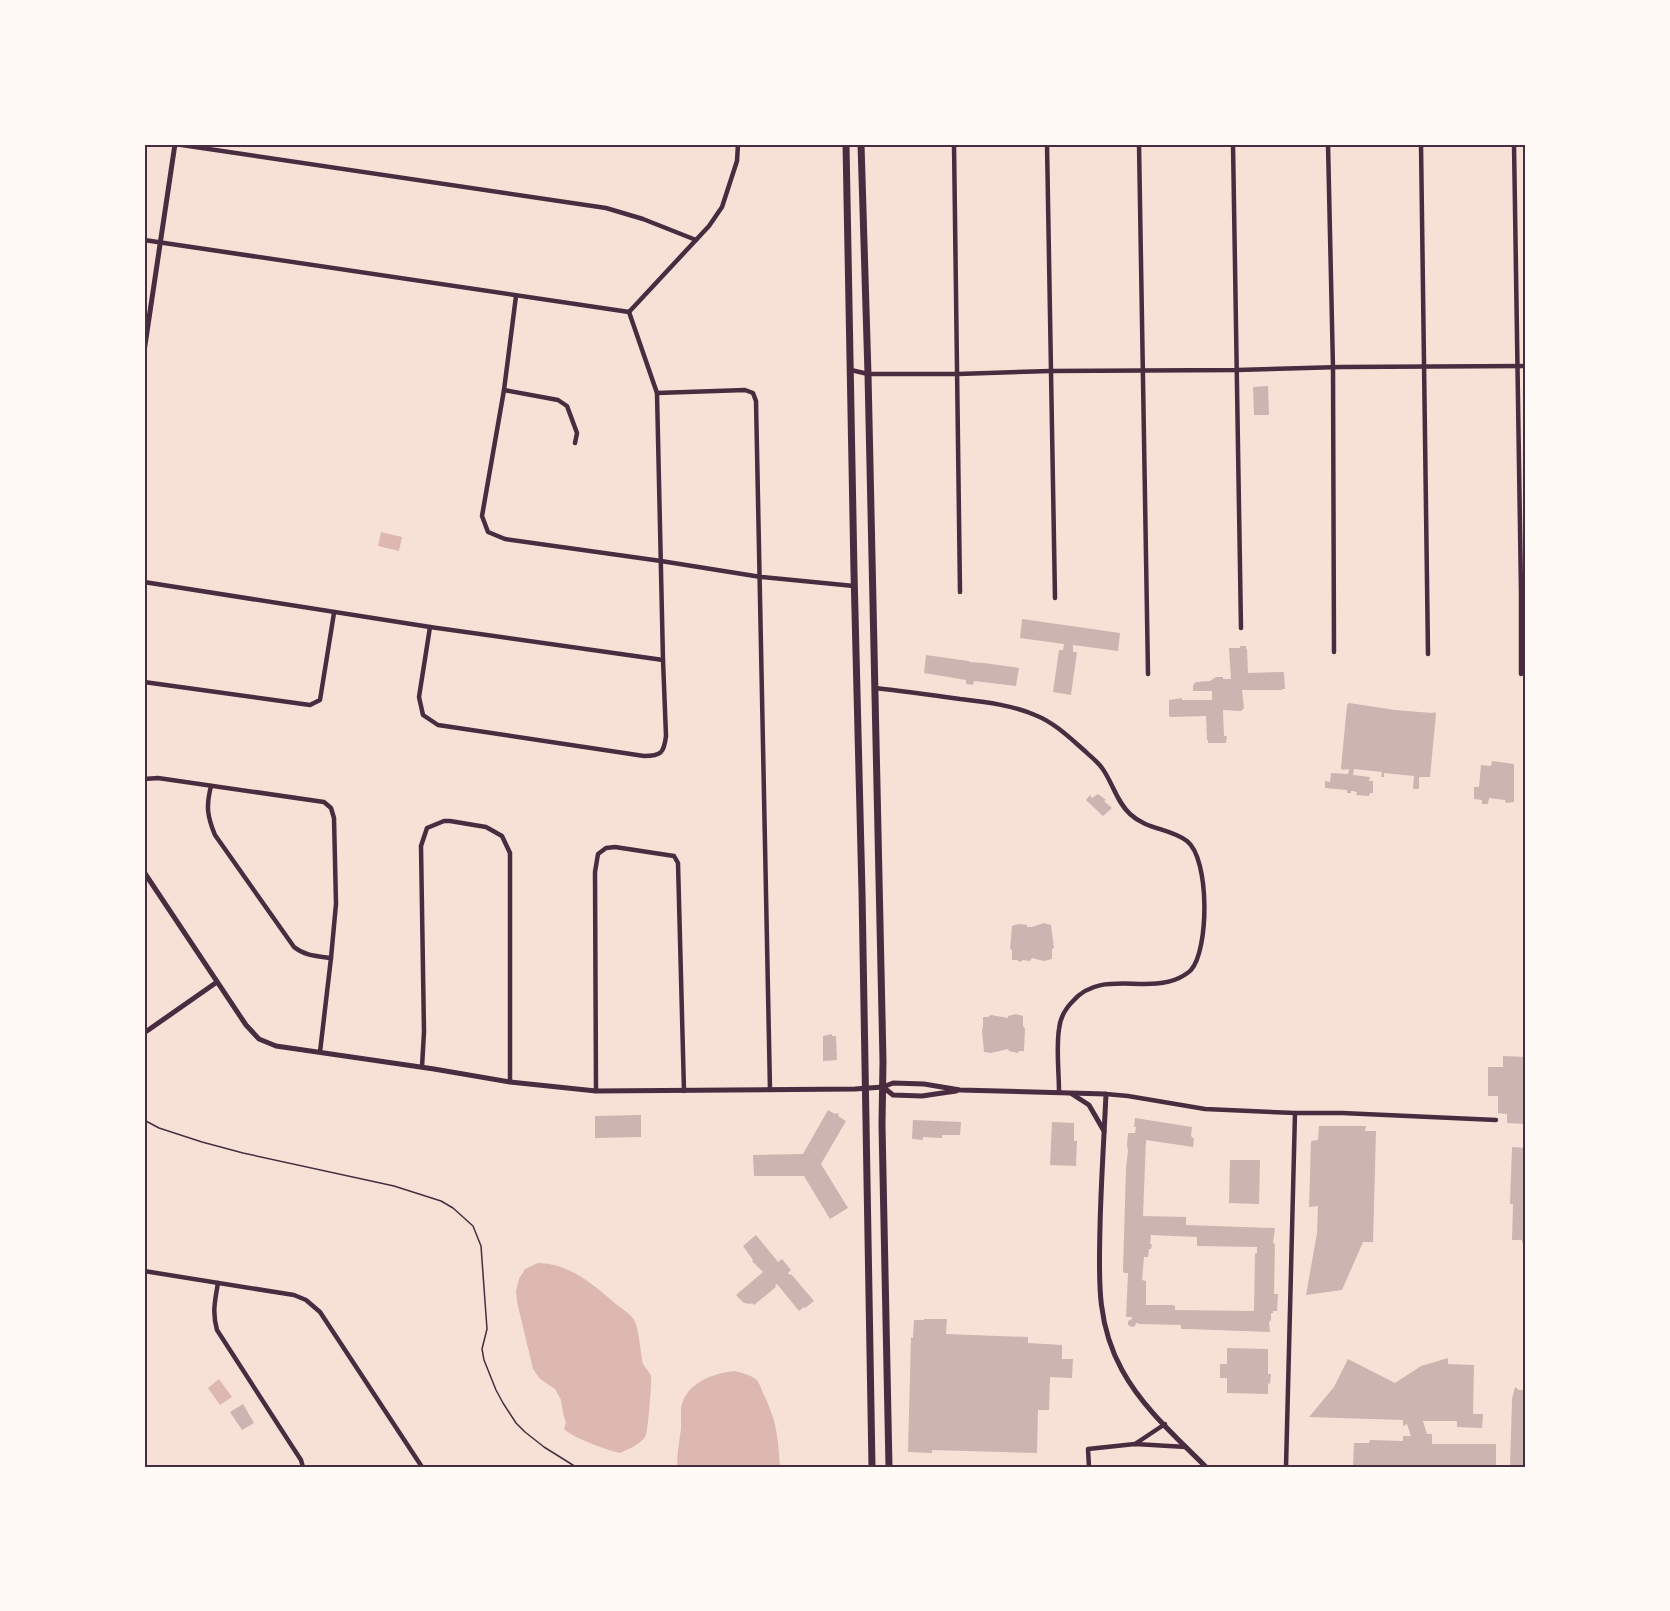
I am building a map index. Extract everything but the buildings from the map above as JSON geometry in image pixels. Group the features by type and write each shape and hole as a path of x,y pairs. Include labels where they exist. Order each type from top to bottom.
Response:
{"main road":[{"path":"846,144 872,1467"},
{"path":"861,144 875,688 889,1467"}],"street":[{"path":"144,352 175,144 606,208 643,219 696,240"},
{"path":"629,312 709,226 722,207 737,161 738,144"},
{"path":"954,144 960,592"},
{"path":"1047,144 1055,598"},
{"path":"1139,144 1148,674"},
{"path":"1233,144 1241,628"},
{"path":"1328,144 1333,368 1334,652"},
{"path":"1421,144 1428,654"},
{"path":"1514,144 1521,674"},
{"path":"144,240 629,312"},
{"path":"516,296 504,390 482,516 488,532 505,539 761,577 854,586"},
{"path":"430,627 419,697 423,715 438,725 644,756 654,756 664,747 666,736 657,393 629,312"},
{"path":"851,370 868,374 958,374 1526,366"},
{"path":"504,390 558,400 567,406 577,433 575,444"},
{"path":"657,393 745,390 753,393 756,401 770,1090"},
{"path":"144,582 334,613 663,660"},
{"path":"144,682 310,705 320,700 334,613"},
{"path":"875,688 994,703 1036,715 1067,735 1101,766 1118,800 1131,815 1149,827 1186,840 1196,852 1204,886 1204,910 1202,939 1191,970 1177,979 1160,984 1111,983 1092,986 1077,996 1063,1014 1059,1029 1059,1092"},
{"path":"144,779 158,778 324,802 331,808 334,818 336,903 332,958 320,1052"},
{"path":"211,786 208,819 215,835 294,947 308,955 332,958"},
{"path":"422,1067 424,1032 421,846 427,828 450,821 486,827 502,836 510,853 510,1082"},
{"path":"596,1091 595,872 598,854 606,849 618,848 674,856 678,863 684,1090"},
{"path":"144,872 246,1025 259,1039 276,1046 510,1082 596,1091 883,1088 893,1083 924,1084 960,1090 1106,1094 1205,1109 1496,1120"},
{"path":"144,1033 217,982"},
{"path":"883,1088 893,1095 922,1096 960,1090"},
{"path":"1070,1093 1089,1105 1104,1131"},
{"path":"1106,1094 1099,1289 1105,1325 1112,1349 1136,1391 1206,1467"},
{"path":"1286,1467 1295,1113"},
{"path":"144,1271 294,1295 306,1300 320,1312 422,1467"},
{"path":"218,1283 213,1309 217,1330 301,1460 303,1467"},
{"path":"1135,1444 1165,1425"},
{"path":"1089,1467 1088,1449 1135,1444 1186,1447"}],"path":[{"path":"144,1120 159,1128 202,1142 394,1186 441,1201 453,1208 473,1226 481,1246 487,1329 482,1349 496,1390 516,1423 525,1432 576,1467"}],"shaded area":[{"path":"381,532 402,537 399,551 378,546"},
{"path":"538,1263 560,1267 581,1276 633,1318 643,1362 651,1376 646,1435 635,1446 620,1453 582,1440 564,1429 566,1423 561,1400 555,1389 540,1379 533,1369 517,1302 516,1291 519,1279 525,1269"},
{"path":"735,1371 752,1377 759,1383 774,1421 780,1467 677,1467 681,1410 687,1393 709,1377"},
{"path":"219,1379 232,1397 220,1405 208,1388"}]}
